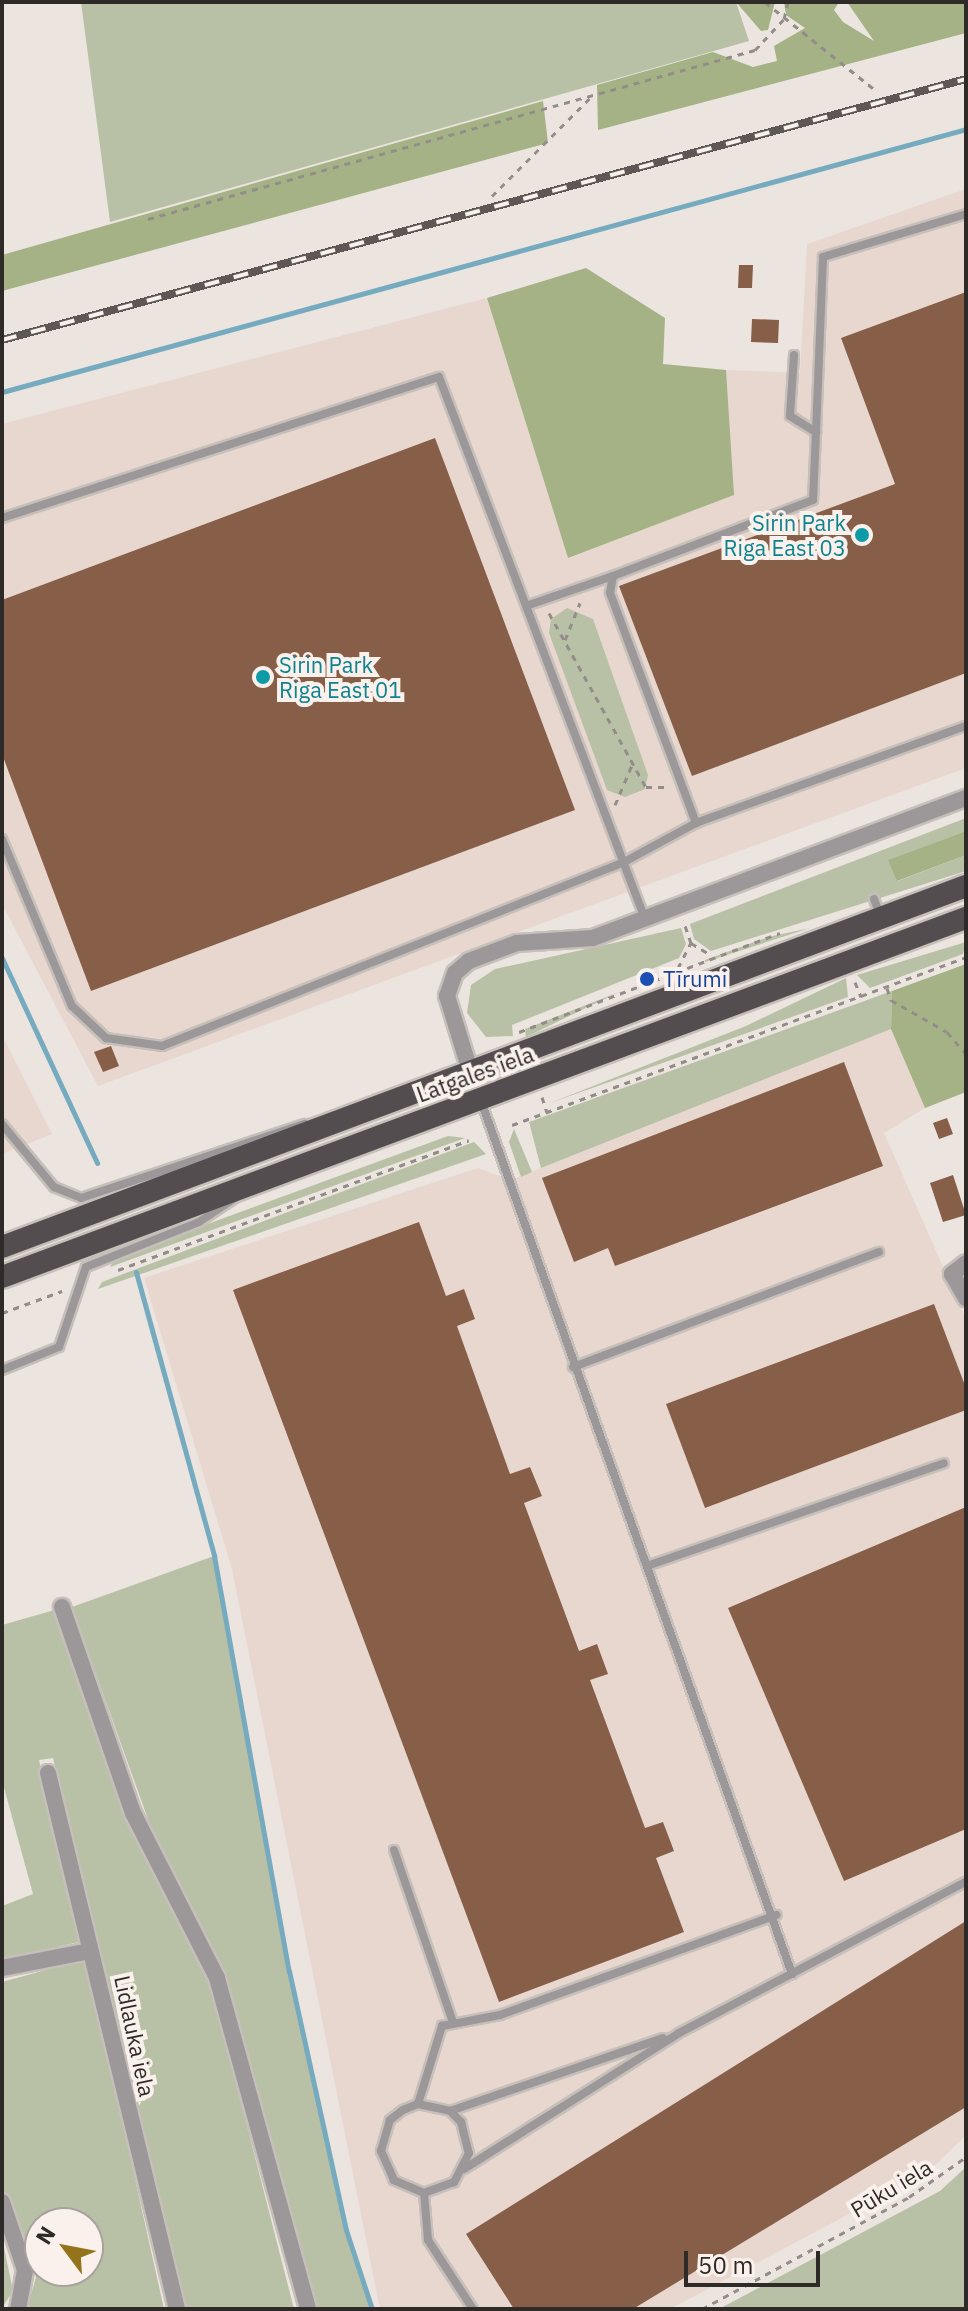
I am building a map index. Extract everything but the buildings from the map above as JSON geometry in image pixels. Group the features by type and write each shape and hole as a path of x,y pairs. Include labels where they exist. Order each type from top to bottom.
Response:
{"highway":[{"name":"Latgales iela","path":"2,1247 471,1074 878,908 966,886"},
{"name":"Latgales iela","path":"2,1277 966,918"},
{"path":"471,1074 480,1100"}],"street":[{"path":"471,1074 448,1006 455,973 517,943 593,938 966,798"},
{"path":"966,1263 952,1274 966,1298"},
{"path":"62,1607 133,1813 217,1978 308,2309"},
{"name":"Lidlauka iela","path":"48,1773 177,2309"},
{"path":"2,1968 90,1951"},
{"path":"2,2202 25,2270 18,2309"}],"lane":[{"path":"526,606 813,500 823,257 966,214"},
{"path":"794,355 790,416 816,432"},
{"path":"2,518 439,377 645,920"},
{"path":"613,576 610,593 696,823"},
{"path":"2,839 72,1006 106,1038 162,1046 624,862 696,823 966,726"},
{"path":"480,1100 573,1367 776,1915 792,1974"},
{"name":"Latgales iela","path":"2,1124 54,1187 81,1198 278,1129 327,1126"},
{"path":"2,1370 59,1347 75,1287 86,1267 199,1222 245,1187"},
{"path":"573,1367 879,1252"},
{"path":"647,1566 944,1463"},
{"path":"394,1850 453,2022"},
{"path":"679,2033 450,2111 418,2104 390,2120 381,2151 394,2180 424,2193 454,2182 464,2169 679,2033 966,1882"},
{"path":"418,2104 442,2026 500,2015 776,1915"},
{"path":"450,2111 468,2137 464,2169"},
{"path":"424,2193 428,2240 473,2309"}],"path":[{"path":"765,2 874,89"},
{"path":"148,219 755,50 784,19 788,2"},
{"path":"492,196 591,97"},
{"path":"565,640 588,584"},
{"path":"542,601 646,787 683,786"},
{"path":"608,819 633,762"},
{"path":"678,908 691,943 711,955"},
{"path":"522,1039 523,1026 711,955 789,932"},
{"path":"678,968 691,943"},
{"path":"512,1125 966,957"},
{"path":"852,975 861,997"},
{"path":"887,988 891,1000 947,1032 966,1054"},
{"path":"542,1097 547,1112"},
{"path":"105,1275 469,1140"},
{"path":"2,1313 49,1295"},
{"name":"Pūku iela","path":"702,2309 909,2197 966,2157"}],"shaded area":[{"path":"966,189 966,768 98,1086 2,904 2,424 487,298 568,558 733,495 726,370 800,373 807,244"},
{"path":"891,1029 925,1108 884,1133 966,1319 966,2135 928,2172 670,2309 380,2309 232,1569 144,1278 478,1168 511,1180"},
{"path":"2,1035 52,1134 2,1154"}],"green space":[{"path":"81,2 736,2 749,41 110,222"},
{"path":"736,2 775,2 768,30 761,31"},
{"path":"784,2 839,2 834,10 843,22 874,41 847,2 966,2 966,33 598,130 597,85 713,52 753,67 777,61 774,46 805,28 786,15"},
{"path":"543,101 548,143 2,291 2,255"},
{"path":"586,268 665,318 663,364 726,370 734,495 568,558 487,298"},
{"path":"567,608 593,619 648,775 645,789 625,797 607,790 549,633 551,619"},
{"path":"966,818 966,831 889,860 898,881 966,855 966,871 711,951 694,939 690,924"},
{"path":"966,831 966,855 897,881 888,860"},
{"path":"681,928 686,944 679,958 512,1025 513,1036 486,1037 467,1013 471,985 495,969"},
{"path":"810,928 705,962 768,937"},
{"path":"966,942 963,954 870,988 857,975"},
{"path":"966,964 966,1092 925,1108 891,1029 892,991"},
{"path":"846,978 848,997 550,1103 746,1026"},
{"path":"892,991 891,1029 541,1168 529,1122"},
{"path":"619,992 526,1037 525,1029"},
{"path":"514,1129 532,1172 521,1177 509,1142"},
{"path":"448,1136 465,1138 110,1267 115,1258"},
{"path":"474,1142 486,1154 98,1289 102,1282"},
{"path":"214,1556 289,1971 346,2230 372,2309 315,2309 233,2015 159,1850 72,1607"},
{"path":"58,1609 122,1804 213,1993 294,2309 186,2309 53,1758 39,1760 79,1942 2,1959 2,1906 33,1894 2,1780 2,1625"},
{"path":"86,1959 164,2309 27,2309 33,2287 104,2287 104,2207 24,2207 24,2245 2,2187 2,1982"},
{"path":"966,2167 966,2309 719,2309 940,2191"},
{"path":"2,2238 13,2291 2,2308"}],"waterway":[{"path":"2,392 966,129"},
{"path":"2,958 97,1163"},
{"path":"136,1272 214,1556 289,1971 346,2230 372,2309"}],"railway":[{"path":"2,340 966,79"}],"place":[{"name":"Sirin Park Riga East 03","path":"862,535"},
{"name":"Sirin Park Riga East 01","path":"263,677"},
{"name":"Tīrumi","path":"647,979"}]}
